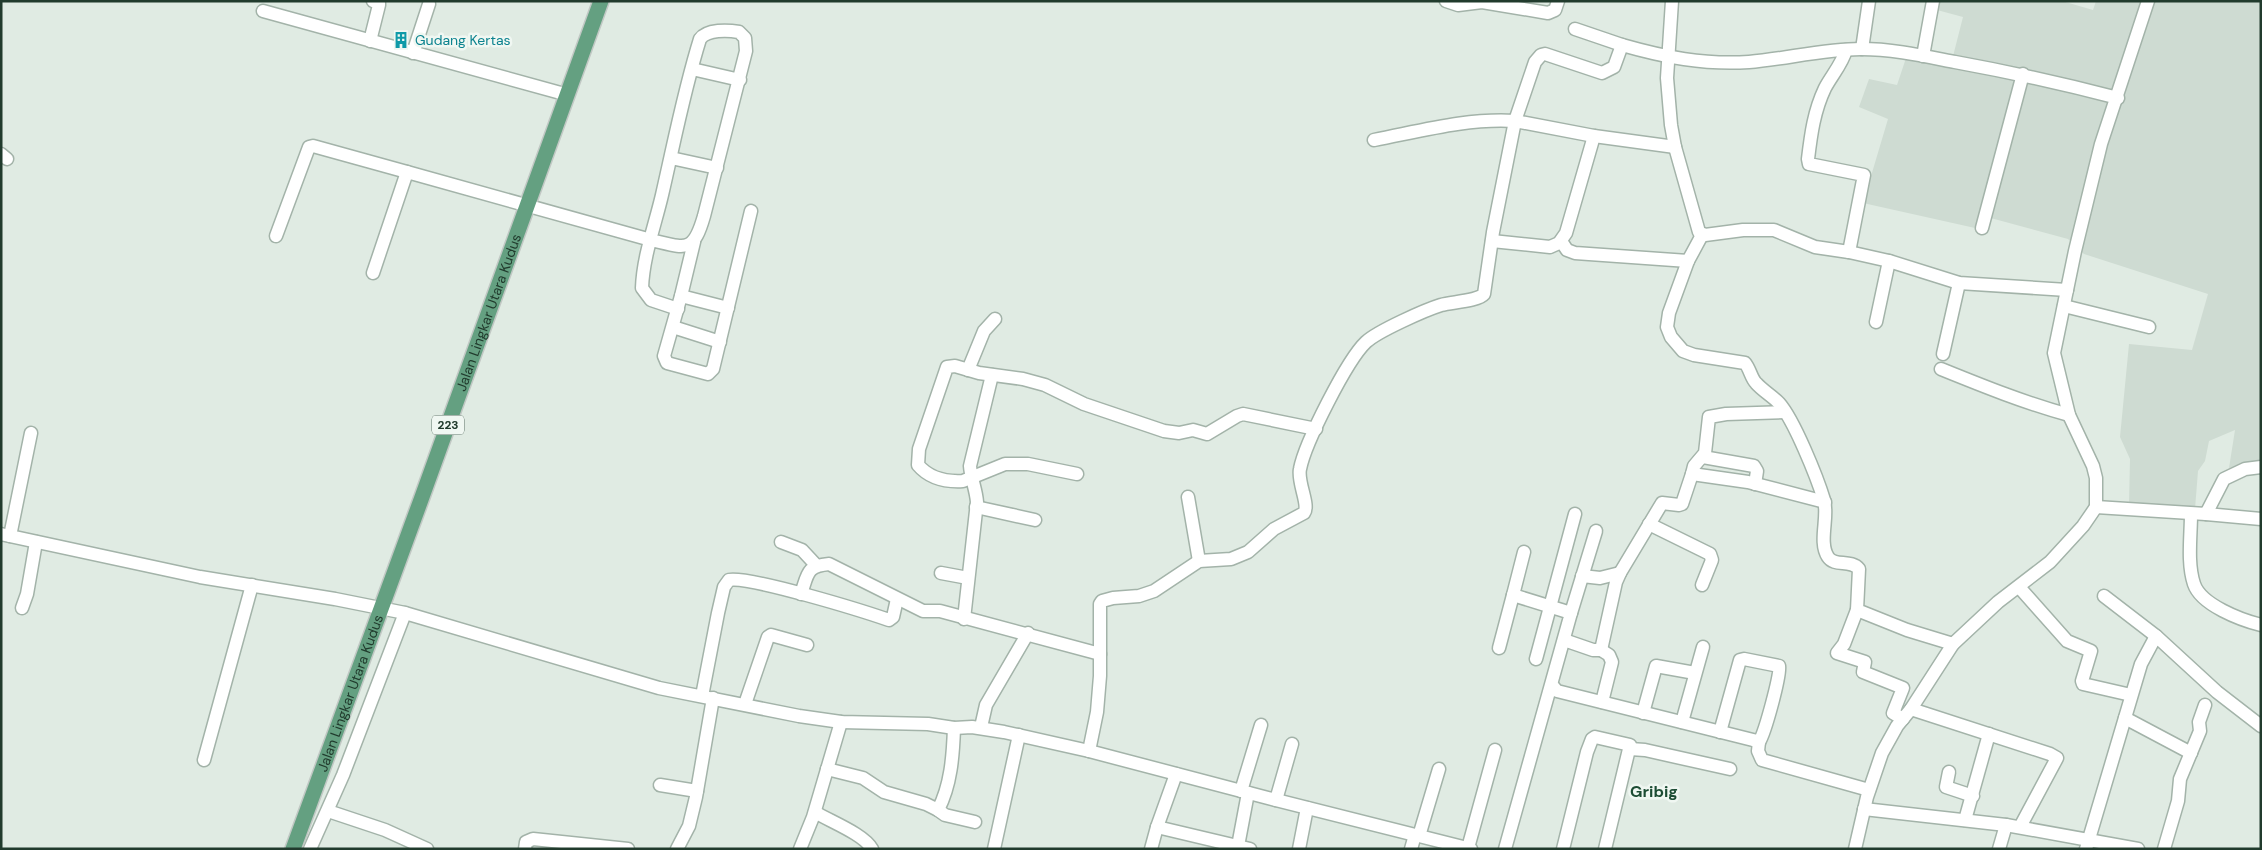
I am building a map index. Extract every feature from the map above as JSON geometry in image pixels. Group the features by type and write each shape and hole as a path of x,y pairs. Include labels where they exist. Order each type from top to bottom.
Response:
{"main road":[{"name":"Jalan Lingkar Utara Kudus","path":"292,849 382,608 601,1"}],"street":[{"path":"370,41 379,5 379,3 373,1"},
{"path":"1446,1 1458,5 1482,2 1548,13 1555,10 1558,1"},
{"path":"1672,1 1668,58 1668,94 1674,147 1694,221 1702,235"},
{"path":"1862,49 1869,1"},
{"path":"1923,56 1933,1"},
{"path":"1855,849 1869,790 1882,752 1953,644 1998,602 2050,562 2065,547 2096,507 2096,478 2093,466 2069,415 2054,353 2101,144 2118,98 2148,1"},
{"path":"413,53 429,4"},
{"path":"263,11 568,95"},
{"path":"1575,29 1668,58 1727,63 1862,49 1923,56 2023,74 2118,98"},
{"path":"728,308 680,302 652,300 642,288 670,158 700,39 703,35 711,33 737,32 743,35 747,45 717,168 700,231 694,242 680,302 664,354 666,362 708,374 713,369 720,342 751,211"},
{"path":"1089,751 1097,712 1100,676 1100,604 1102,601 1139,596 1154,591 1199,561 1231,559 1248,552 1274,529 1304,513 1306,506 1300,484 1300,470 1316,429 1351,363 1366,342 1381,333 1440,306 1481,298 1484,294 1515,121 1535,62 1540,55 1546,54 1602,73 1614,67 1622,45"},
{"path":"1846,50 1843,59 1825,88 1813,119 1808,160 1809,164 1864,175 1849,252"},
{"path":"692,69 740,80"},
{"path":"1982,228 2023,74"},
{"path":"1374,140 1489,119 1515,121 1594,136 1674,147"},
{"path":"1492,241 1550,247 1561,241 1566,234 1594,136"},
{"path":"276,236 309,148 313,146 651,240 682,246 694,242"},
{"path":"670,158 717,168"},
{"path":"372,273 407,172"},
{"path":"1702,235 1774,230 1815,248 1849,252 1889,261 1959,283 2067,290"},
{"path":"1702,235 1688,261 1669,313 1667,327 1676,345 1694,355 1745,363 1755,382 1780,405 1800,440 1825,502 1825,539 1828,557 1832,561 1852,563 1859,569 1857,610 1844,644 1837,654 1862,660 1865,662 1863,672 1903,688 1893,712 1989,734 2050,754 2058,760 2020,827"},
{"path":"1561,241 1567,250 1575,253 1688,261"},
{"path":"1876,322 1889,261"},
{"path":"1943,354 1959,283"},
{"path":"2064,306 2149,327"},
{"path":"968,370 984,331 995,319"},
{"path":"673,327 720,342"},
{"path":"1077,474 1028,464 1005,464 971,478 957,481 938,478 924,471 918,461 919,449 944,371 950,367 1045,385 1084,404 1164,431 1194,430 1207,434 1243,414 1316,429"},
{"path":"1941,369 2014,396 2025,402 2069,415"},
{"path":"964,619 976,507 976,492 971,478 970,466 992,374"},
{"path":"1601,650 1620,573 1662,503 1682,504 1694,466 1703,456 1707,443 1708,419 1712,416 1784,412"},
{"path":"31,433 6,535 200,577 405,613 659,688 840,722 928,724 954,728 980,727 1089,751 1470,848 1495,750"},
{"path":"1703,456 1754,466 1757,471 1755,484"},
{"path":"2206,514 2224,479 2244,469 2261,467"},
{"path":"1692,474 1755,484 1825,502"},
{"path":"1188,497 1199,561"},
{"path":"976,507 1035,520"},
{"path":"2096,507 2261,518"},
{"path":"1536,659 1575,514"},
{"path":"2191,514 2191,572 2194,585 2199,593 2229,614 2261,625"},
{"path":"1649,524 1710,554 1712,560 1702,585"},
{"path":"1505,849 1596,531"},
{"path":"22,608 27,594 36,542"},
{"path":"781,542 802,550 811,570 801,594"},
{"path":"1499,648 1524,552"},
{"path":"811,570 829,564 897,600 923,611 940,611 964,619 1028,633 1100,654"},
{"path":"941,573 968,578"},
{"path":"1582,576 1600,578 1620,573"},
{"path":"677,849 689,826 697,791 707,697 720,604 724,587 729,580 739,580 801,594 889,620 893,617 897,600"},
{"path":"204,760 252,585"},
{"path":"2019,587 2068,640 2091,651 2082,680 2083,684 2131,695"},
{"path":"1513,595 1571,613"},
{"path":"2104,596 2156,636 2217,692 2261,726"},
{"path":"1857,610 1906,630 1953,644"},
{"path":"310,849 328,811 405,613"},
{"path":"980,727 986,705 1028,633"},
{"path":"745,704 768,637 772,636 807,645"},
{"path":"2087,845 2141,664 2156,636"},
{"path":"1564,640 1593,650 1601,650 1609,655 1612,662 1602,702"},
{"path":"1682,722 1703,648"},
{"path":"1720,732 1740,659 1779,666 1765,731 1759,742 1758,751 1762,760 1869,790"},
{"path":"1643,713 1656,666 1695,673"},
{"path":"1552,685 1557,691 1759,742"},
{"path":"2164,849 2178,801 2180,779 2200,731 2199,722 2205,705"},
{"path":"2125,718 2191,753"},
{"path":"800,849 815,812 840,722"},
{"path":"1157,827 1244,847 1244,792 1261,726"},
{"path":"938,810 949,781 953,755 954,728"},
{"path":"1965,820 1989,734"},
{"path":"994,849 1019,735"},
{"path":"1563,849 1592,739 1599,737 1628,744 1630,749 1605,849"},
{"path":"1276,800 1292,744"},
{"path":"1630,749 1645,750 1730,769"},
{"path":"827,769 863,778 884,792 926,804 945,815 974,822"},
{"path":"1411,849 1418,836 1439,769"},
{"path":"1949,772 1946,786 1973,796"},
{"path":"1151,849 1176,774"},
{"path":"660,785 697,791"},
{"path":"1299,849 1307,808"},
{"path":"1864,809 2020,827 2087,845 2138,849"},
{"path":"328,811 386,830 427,849"},
{"path":"815,812 862,838 872,849"},
{"path":"1999,849 2006,825"},
{"path":"525,849 526,842 533,839 628,849"}],"shaded area":[{"path":"1938,1 2062,1 2093,10 2096,1 2261,1 2261,463 2229,468 2235,430 2209,441 2205,461 2198,471 2195,509 2129,505 2130,459 2120,437 2129,344 2192,350 2208,294 2084,254 2068,239 1987,217 1984,230 1863,203 1888,119 1859,107 1869,79 1897,85 1907,55 1951,64 1963,17 1937,10"}],"place":[{"name":"Gudang Kertas","path":"401,40"}],"district":[{"name":"Gribig","path":"1654,791"}]}
